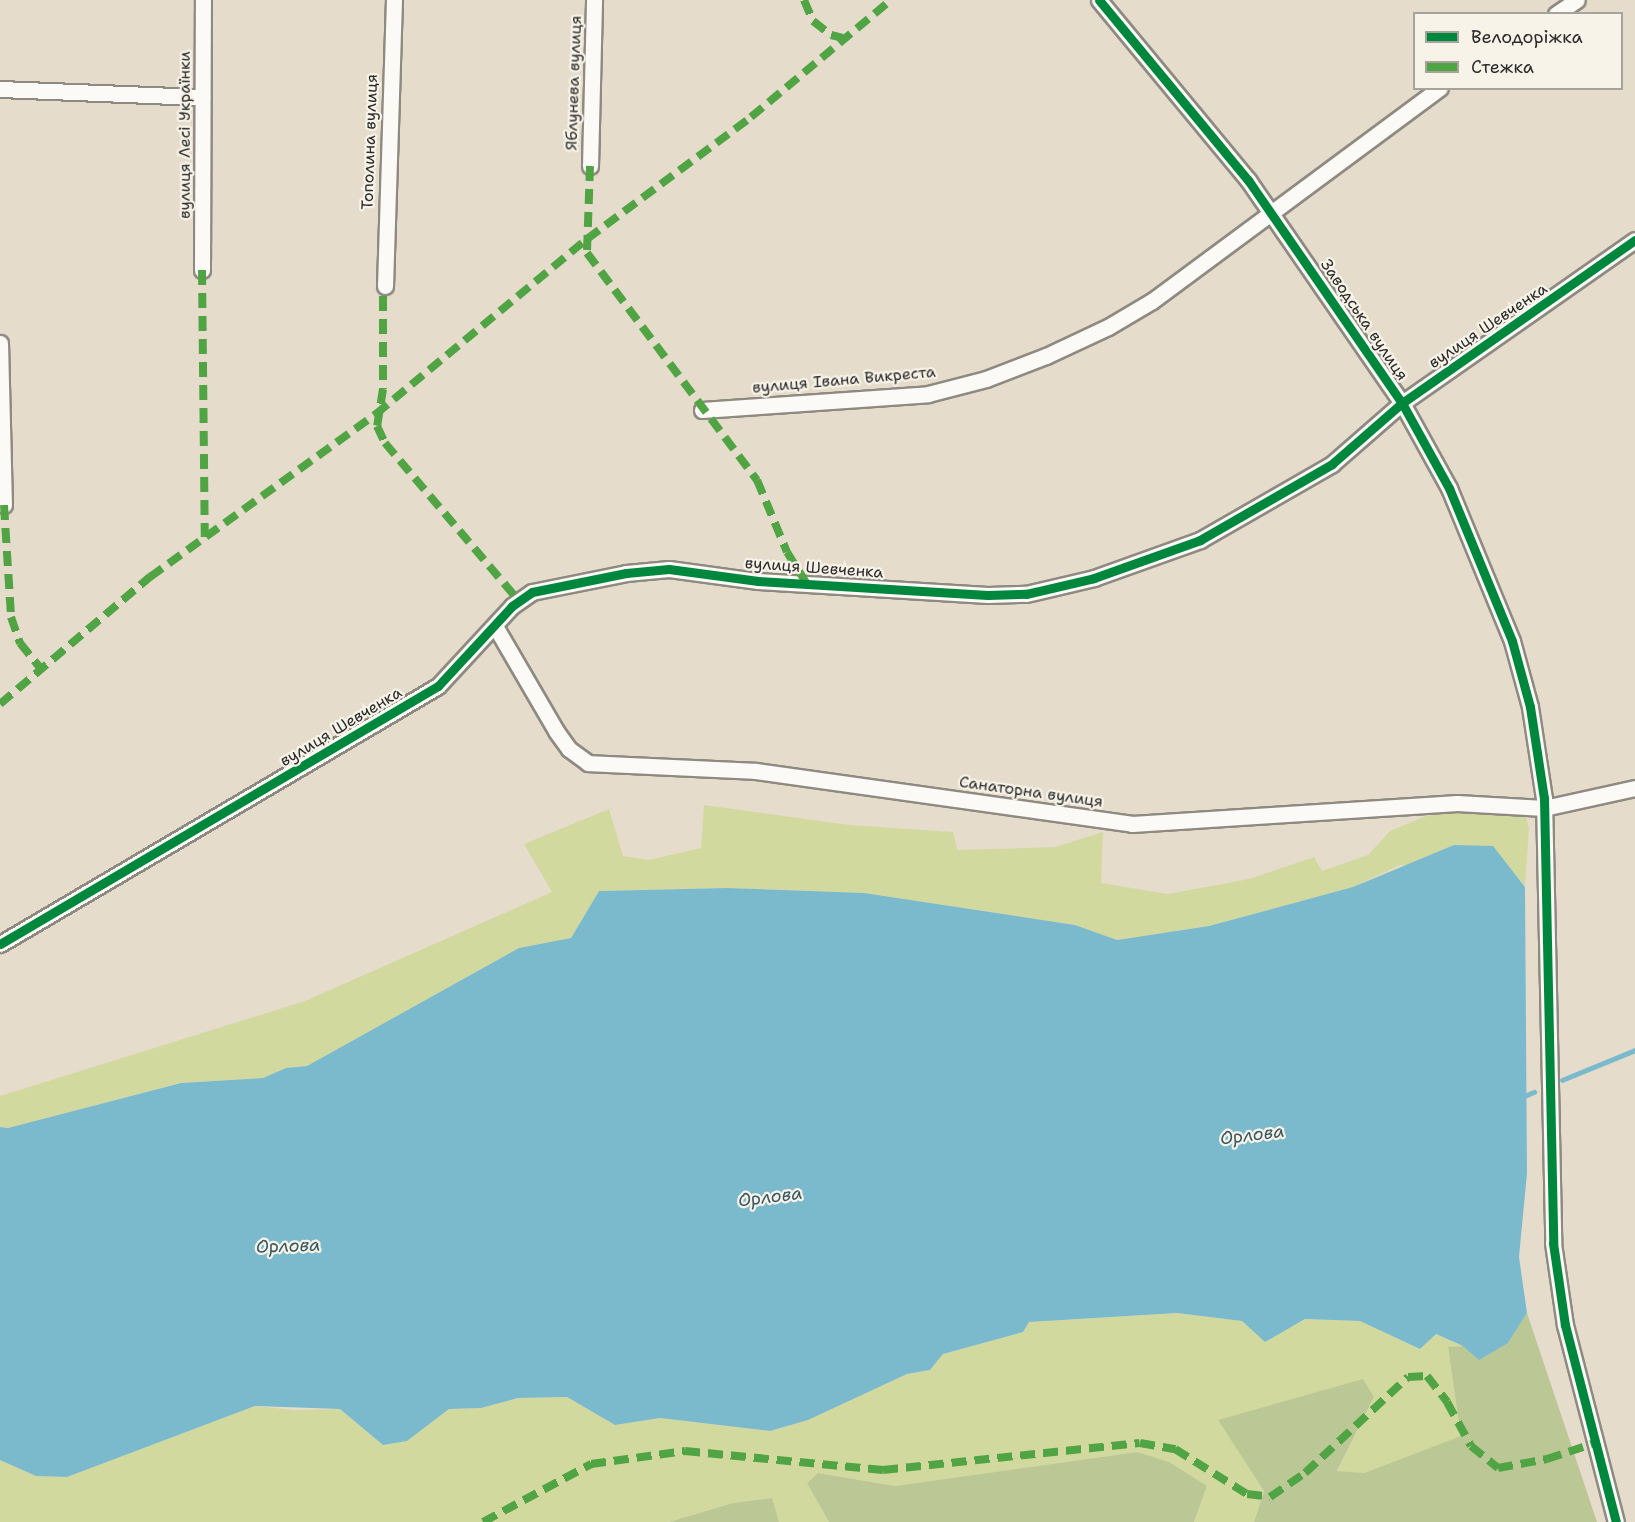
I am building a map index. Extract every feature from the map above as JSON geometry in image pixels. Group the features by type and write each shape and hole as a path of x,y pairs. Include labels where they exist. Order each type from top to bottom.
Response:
{"street":[{"name":"вулиця Лесі Українки","path":"202,270 203,0"},
{"name":"Тополина вулиця","path":"384,286 394,0"},
{"name":"Яблунева вулиця","path":"590,166 594,0"},
{"name":"Заводська вулиця","path":"1099,0 1271,211 1402,403 1449,488 1512,641 1540,753 1544,808 1553,1243 1565,1325 1616,1522"},
{"path":"1559,12 1577,0"},
{"path":"0,89 202,97"},
{"name":"вулиця Івана Викреста","path":"702,410 928,393 986,380 1108,327 1152,301 1437,90"},
{"name":"вулиця Шевченка","path":"0,944 438,686 512,606 532,592 616,574 669,569 758,581 988,595 1026,594 1094,578 1200,540 1332,464 1402,403 1635,240"},
{"path":"0,343 4,505"},
{"name":"Санаторна вулиця","path":"495,626 556,731 569,749 588,763 756,771 1132,824 1457,803 1544,808 1635,788"}],"green space":[{"path":"704,805 850,825 953,832 957,850 1055,847 1103,832 1101,883 1168,894 1249,879 1314,857 1322,871 1368,855 1390,831 1426,816 1503,807 1525,814 1529,828 1525,886 1512,871 1400,865 1353,887 1209,926 1117,940 1075,925 864,893 727,888 599,891 571,938 519,948 307,1066 286,1068 263,1078 180,1083 8,1128 0,1127 0,1096 305,1001 552,892 524,844 609,809 623,856 649,860 701,848"},
{"path":"1177,1313 1242,1321 1265,1342 1305,1319 1360,1321 1420,1349 1435,1334 1463,1346 1448,1348 1462,1436 1364,1473 1337,1472 1374,1397 1219,1420 1264,1491 1254,1522 1194,1522 1207,1486 1137,1452 895,1486 818,1473 807,1483 829,1522 779,1522 771,1498 733,1503 669,1522 0,1522 0,1460 36,1476 67,1477 255,1406 295,1410 340,1409 383,1445 407,1441 449,1409 481,1408 518,1398 567,1397 615,1425 660,1418 770,1431 808,1420 907,1374 930,1370 943,1354 1023,1332 1029,1322"},
{"path":"1527,1313 1597,1522 1254,1522 1264,1491 1218,1420 1363,1379 1374,1397 1337,1471 1364,1473 1461,1436 1448,1347 1508,1343"},
{"path":"1137,1452 1169,1462 1207,1486 1194,1522 829,1522 807,1483 818,1473 895,1486"},
{"path":"772,1498 779,1522 669,1522 733,1503"}],"water":[{"path":"1454,845 1493,846 1525,887 1527,1173 1519,1257 1527,1313 1508,1343 1479,1360 1463,1346 1436,1334 1420,1349 1360,1321 1305,1319 1265,1342 1242,1321 1177,1313 1029,1322 1023,1332 943,1354 930,1370 907,1374 808,1420 770,1431 660,1418 615,1425 567,1397 518,1398 481,1408 449,1409 407,1441 383,1445 340,1409 255,1406 67,1477 36,1476 0,1460 0,1127 8,1128 181,1083 263,1078 286,1068 307,1066 519,948 571,938 599,891 727,888 864,893 1075,925 1117,940 1209,926 1353,887"}],"waterway":[{"name":"Орлова","path":"1562,1080 1635,1050"},
{"name":"Орлова","path":"1522,1097 1534,1092"}],"marked path":[{"path":"804,0 813,21 831,35 843,38"},
{"path":"0,704 150,577 376,414 587,239 751,117 891,0"},
{"path":"590,166 587,253 757,480 787,552 806,583"},
{"path":"202,270 205,537"},
{"path":"383,296 383,389 377,426 385,443 519,601"},
{"path":"4,505 11,617 20,643 40,668"},
{"path":"483,1522 591,1464 685,1451 883,1470 1140,1443 1175,1449 1247,1494 1270,1497 1305,1473 1408,1377 1427,1376 1447,1402 1471,1446 1498,1468 1547,1459 1595,1443"}],"cycle path":[{"path":"1099,0 1248,180 1402,403 1449,488 1512,641 1530,707 1544,798 1553,1243 1565,1325 1616,1522"},
{"path":"0,944 438,686 512,606 532,592 626,573 669,569 758,581 988,595 1026,594 1094,578 1200,540 1332,464 1402,403 1635,240"}]}
